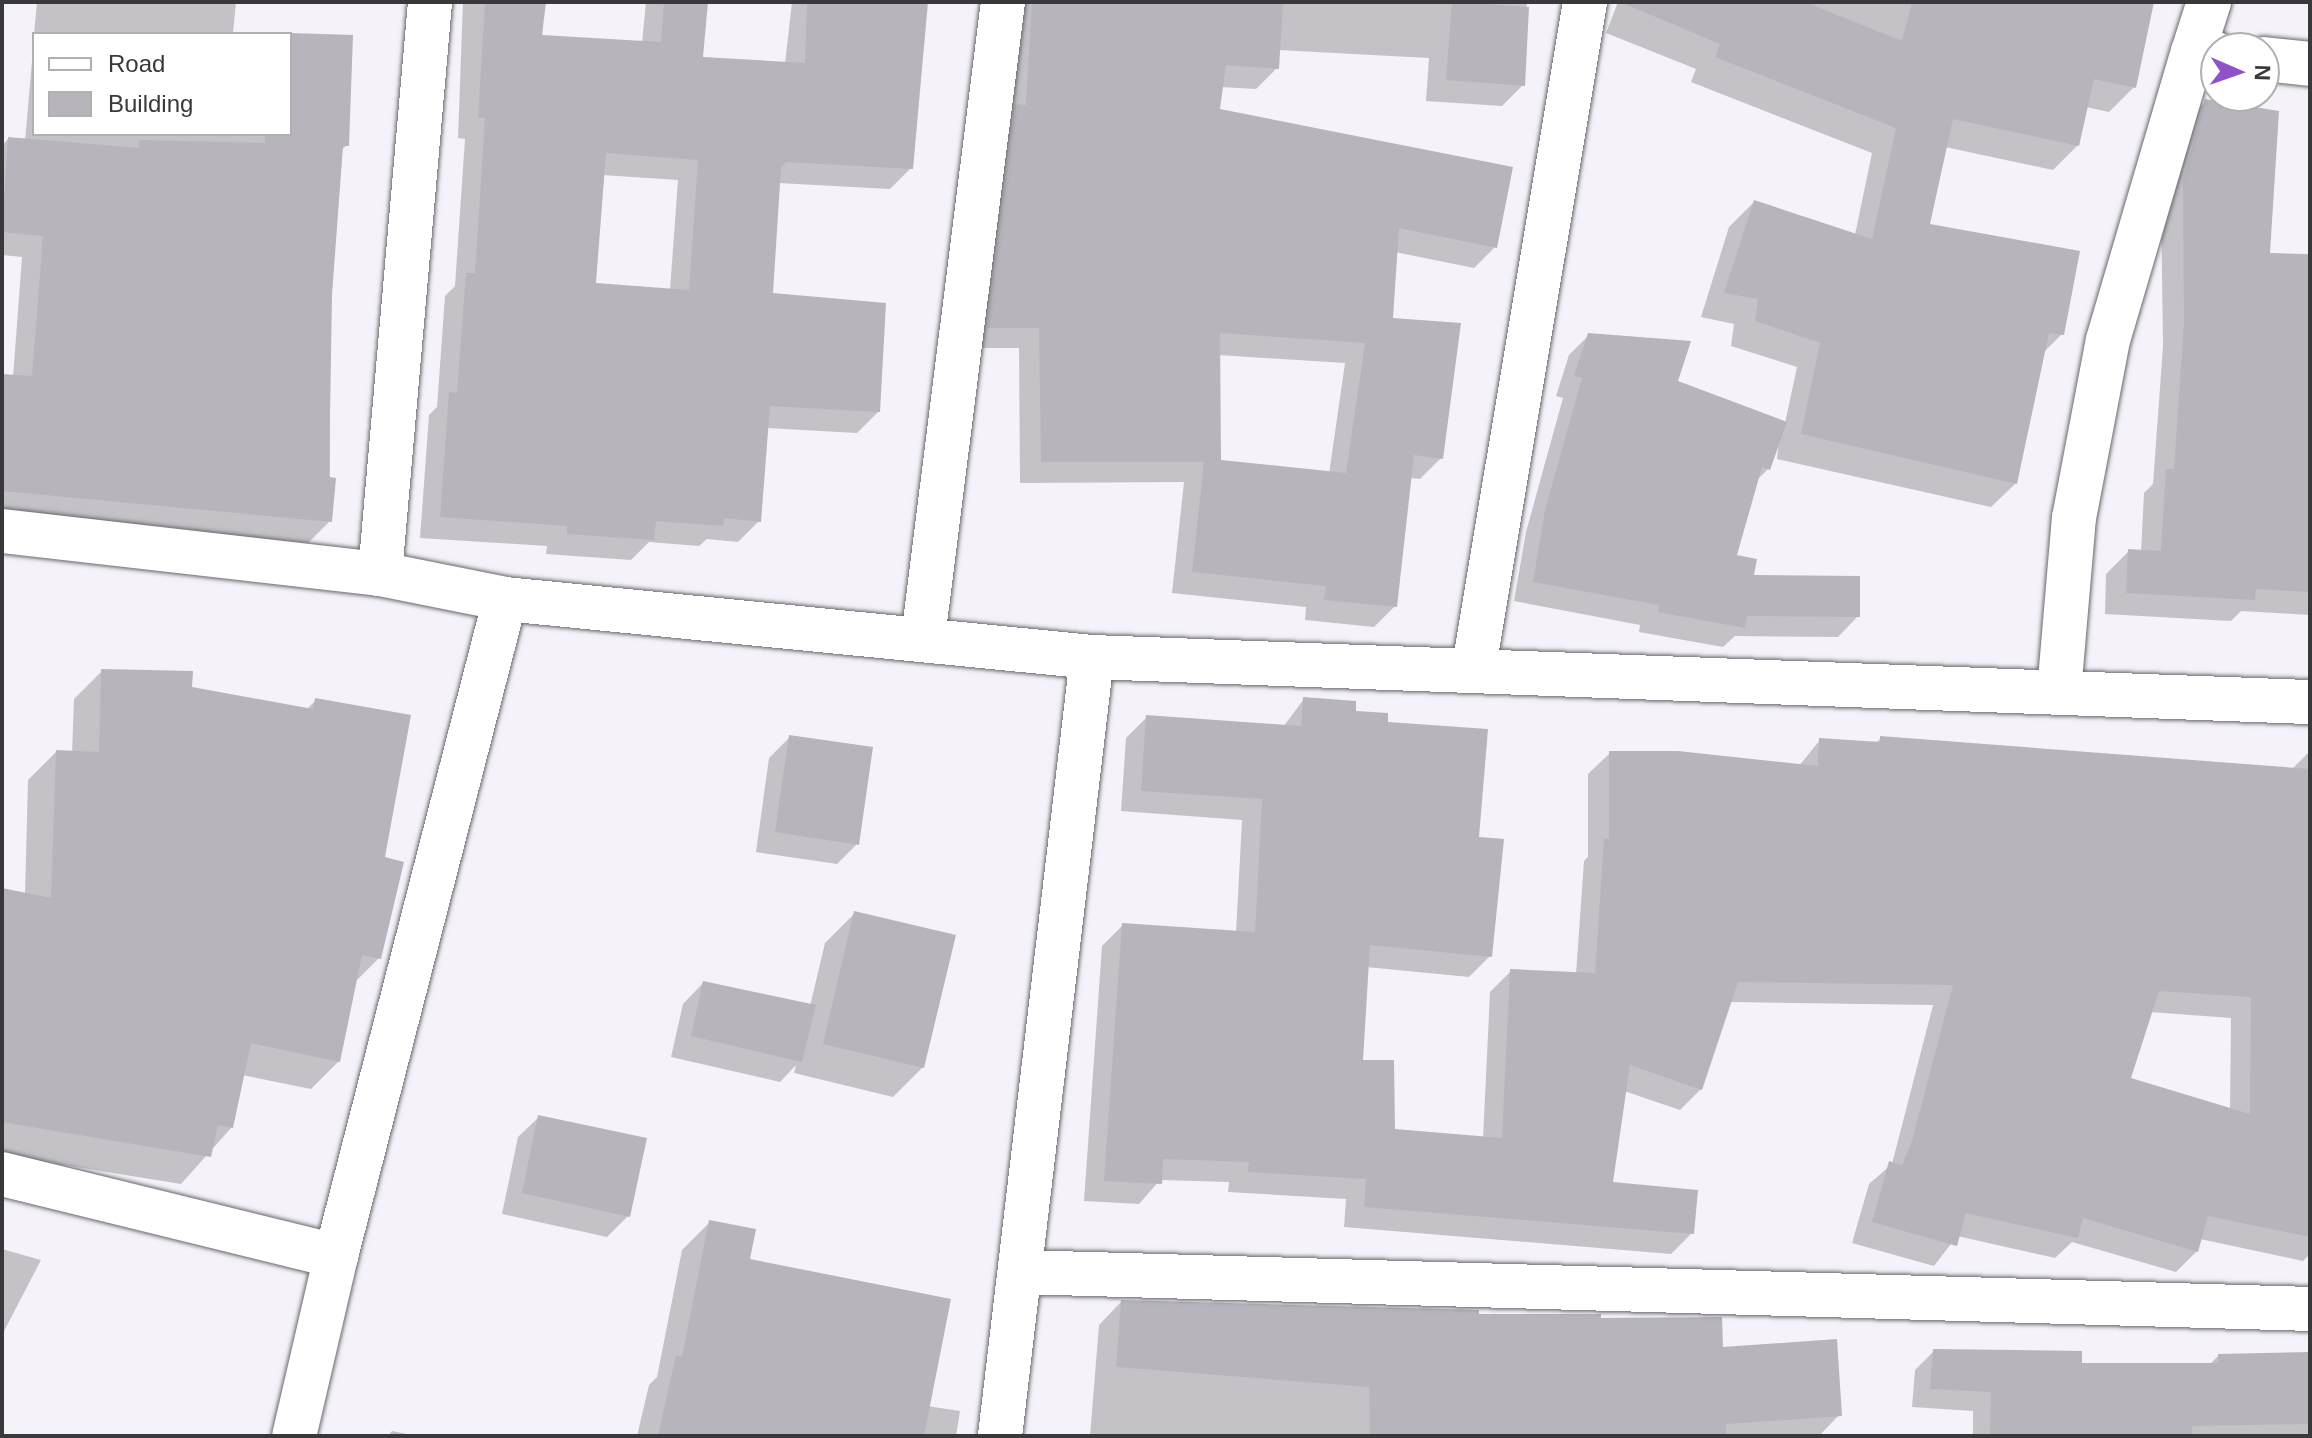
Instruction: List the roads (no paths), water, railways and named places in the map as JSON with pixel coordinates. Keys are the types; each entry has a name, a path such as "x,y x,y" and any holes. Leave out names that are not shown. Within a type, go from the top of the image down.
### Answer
{"street":[{"path":"380,574 430,2"},
{"path":"923,638 1003,2"},
{"path":"1474,667 1585,2"},
{"path":"2206,32 2209,2"},
{"path":"2280,61 2310,64"},
{"path":"2059,692 2074,518 2108,340 2200,65"},
{"path":"2,531 380,574 505,599 1092,657 1474,667 2310,702"},
{"path":"294,1436 336,1256 505,599"},
{"path":"1000,1436 1092,657"},
{"path":"2,1174 336,1256"},
{"path":"1020,1272 2310,1309"}]}
